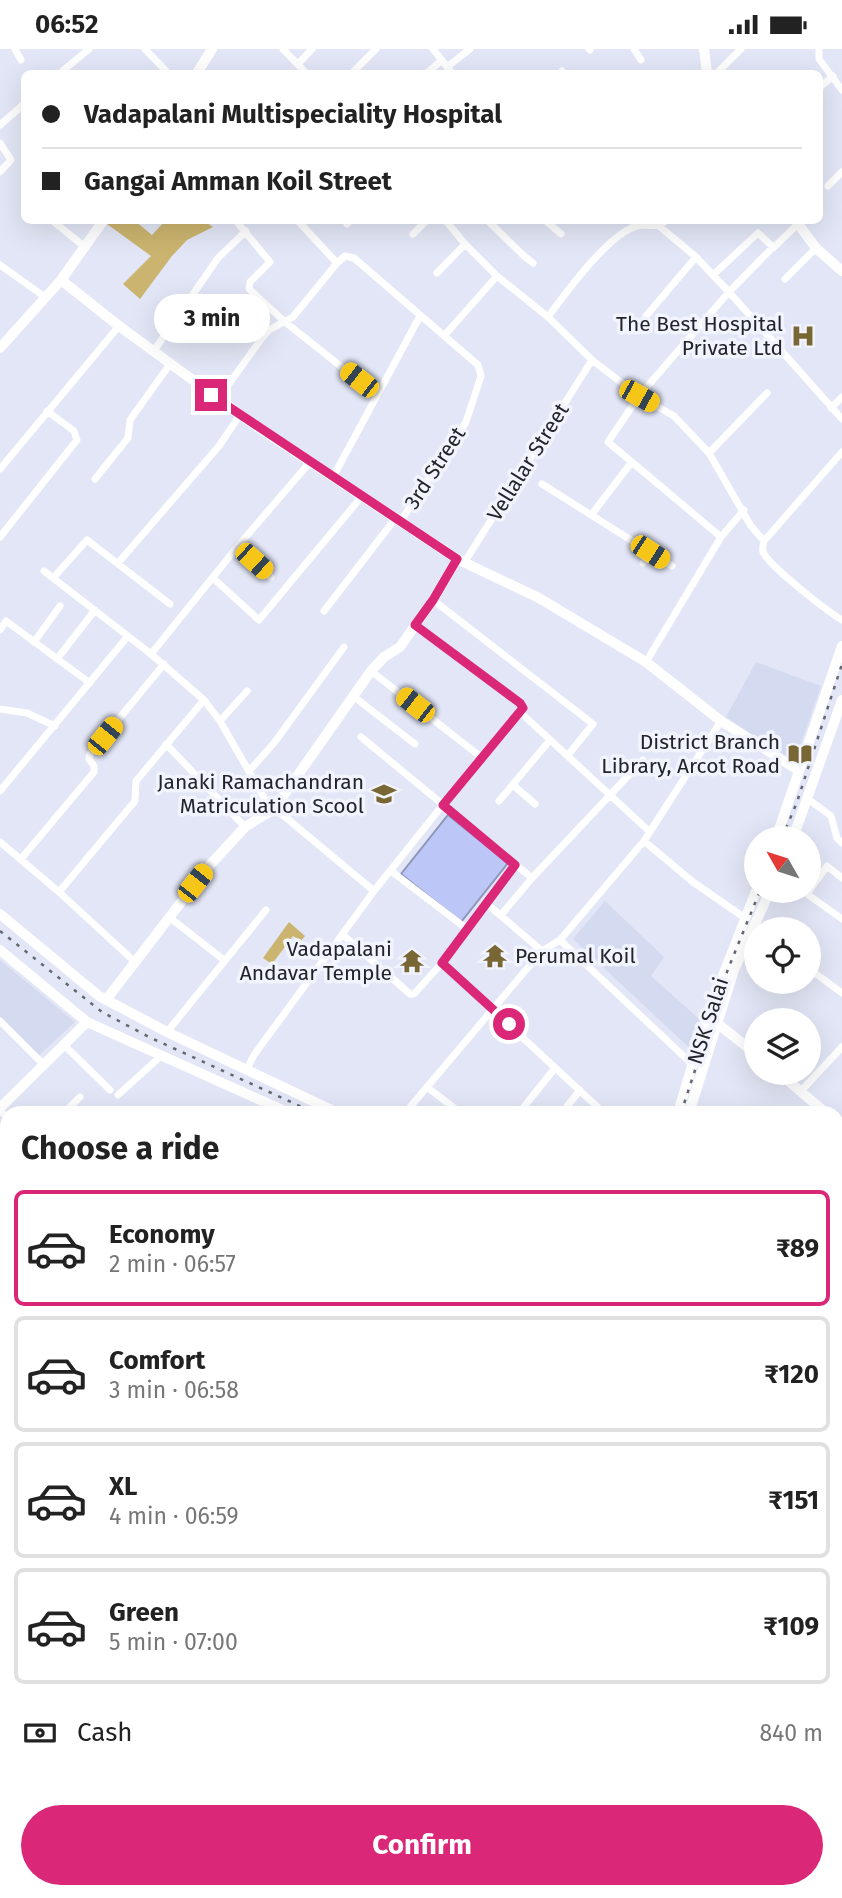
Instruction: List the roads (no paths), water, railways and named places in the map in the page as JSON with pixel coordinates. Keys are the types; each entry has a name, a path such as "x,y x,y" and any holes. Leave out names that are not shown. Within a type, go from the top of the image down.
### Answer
{"main road":[{"path":"780,826 842,646"},
{"path":"797,826 842,700"},
{"path":"786,809 801,816"},
{"path":"0,914 106,1000 167,1032 326,1106"},
{"name":"NSK Salai","path":"680,1106 706,1019 744,941"},
{"path":"691,1106 744,945"},
{"path":"0,950 87,1022 273,1106"}],"street":[{"path":"15,49 21,60"},
{"path":"64,70 89,49"},
{"path":"145,49 165,70"},
{"path":"199,70 212,49"},
{"path":"282,49 303,70"},
{"path":"298,64 312,49"},
{"path":"355,70 376,49"},
{"path":"433,49 447,67 470,49"},
{"path":"634,49 641,59"},
{"path":"704,49 707,70"},
{"path":"720,70 741,49"},
{"path":"819,49 820,58 842,89"},
{"path":"823,84 833,76"},
{"path":"0,125 21,107"},
{"path":"0,143 11,160 0,172"},
{"path":"828,186 842,172"},
{"path":"56,224 86,248"},
{"path":"0,348 61,280 101,224"},
{"path":"239,224 270,262 250,282 249,289 285,322 377,395"},
{"path":"218,399 269,330 293,317 337,263 301,224"},
{"path":"413,234 423,224"},
{"path":"448,224 497,277 548,317 592,360 639,396 674,416 709,453 751,526 764,541 764,554 803,591 842,621"},
{"path":"491,224 533,263"},
{"path":"549,224 561,234"},
{"path":"548,317 579,276 634,224"},
{"path":"643,224 659,226 696,257 842,419"},
{"path":"721,537 608,442 639,396 729,292 796,224"},
{"path":"799,224 816,248 842,271"},
{"path":"153,352 218,258 246,231"},
{"path":"713,275 758,233 774,248"},
{"path":"437,273 465,244"},
{"path":"785,279 816,248"},
{"name":"3rd Street","path":"324,611 398,521 466,422 481,376 478,365 350,256 345,256 337,263"},
{"path":"646,316 696,257"},
{"path":"0,265 45,297"},
{"path":"444,336 497,277"},
{"path":"61,280 240,415 398,521 461,561 540,598 646,662 721,721 798,770"},
{"path":"334,477 420,316"},
{"path":"0,469 119,326"},
{"name":"Vellalar Street","path":"461,561 592,360"},
{"path":"95,479 128,437 130,419 170,364"},
{"path":"709,453 767,393"},
{"path":"831,408 842,397"},
{"path":"0,537 77,440 75,431 47,411"},
{"path":"118,563 219,446 240,415"},
{"path":"764,541 842,452"},
{"path":"151,654 311,461"},
{"path":"593,514 631,463"},
{"path":"542,484 672,566"},
{"path":"213,578 259,619 362,496"},
{"path":"646,662 721,537 744,510"},
{"path":"54,577 87,540 170,604"},
{"path":"238,546 271,577"},
{"path":"643,563 650,552"},
{"path":"106,1000 208,867 245,827 274,809 371,671 384,657 400,647 461,561"},
{"path":"44,571 164,664 204,700 220,721 266,800 274,809 374,891"},
{"path":"433,600 593,724 568,755"},
{"path":"34,642 60,605"},
{"path":"57,659 95,610"},
{"path":"0,630 3,619 90,683"},
{"path":"415,625 520,703 522,711 550,740 649,831"},
{"path":"0,791 128,636"},
{"path":"249,771 274,743 344,647"},
{"path":"21,859 94,772 90,754 164,664"},
{"path":"371,671 481,757"},
{"path":"220,721 247,691"},
{"path":"353,696 415,744"},
{"path":"59,892 135,801 136,781 204,700"},
{"path":"0,709 27,713 55,726"},
{"path":"247,1069 254,1055 374,891 481,757 522,711"},
{"path":"411,1106 542,951 560,940 644,841 721,721"},
{"path":"361,737 532,878"},
{"path":"499,801 550,740"},
{"path":"166,744 245,827"},
{"path":"501,915 532,878 643,760"},
{"path":"513,785 535,804"},
{"path":"808,799 831,816 837,838 842,843"},
{"path":"644,841 694,883 744,919"},
{"path":"0,842 135,962"},
{"path":"343,935 414,995 442,963 515,865"},
{"path":"821,872 827,866 842,878"},
{"path":"391,871 467,929"},
{"path":"820,903 842,919"},
{"path":"487,904 542,951"},
{"path":"167,1032 266,910"},
{"path":"169,916 224,960"},
{"path":"560,940 694,1065"},
{"path":"442,963 597,1106"},
{"path":"821,978 842,993"},
{"path":"706,1019 718,1024 744,1045"},
{"path":"0,1021 43,1064"},
{"path":"3,1106 87,1022"},
{"path":"63,1044 110,1090"},
{"path":"801,1091 842,1047"},
{"path":"118,1095 161,1056"},
{"path":"525,1106 555,1068"},
{"path":"794,1085 817,1106"},
{"path":"428,1088 452,1106"},
{"path":"567,1106 580,1090"},
{"path":"71,1106 80,1097"}],"water":[{"path":"448,815 508,863 461,922 401,874"}],"railway":[{"path":"787,826 842,664"},
{"path":"683,1106 728,969 755,903"},
{"path":"0,931 102,1012 149,1037 300,1106"}],"place":[{"name":"The Best Hospital Private Ltd","path":"803,336"},
{"name":"District Branch Library, Arcot Road","path":"800,754"},
{"name":"Janaki Ramachandran Matriculation Scool","path":"384,794"},
{"name":"Perumal Koil","path":"495,956"},
{"name":"Vadapalani Andavar Temple","path":"412,961"}]}
